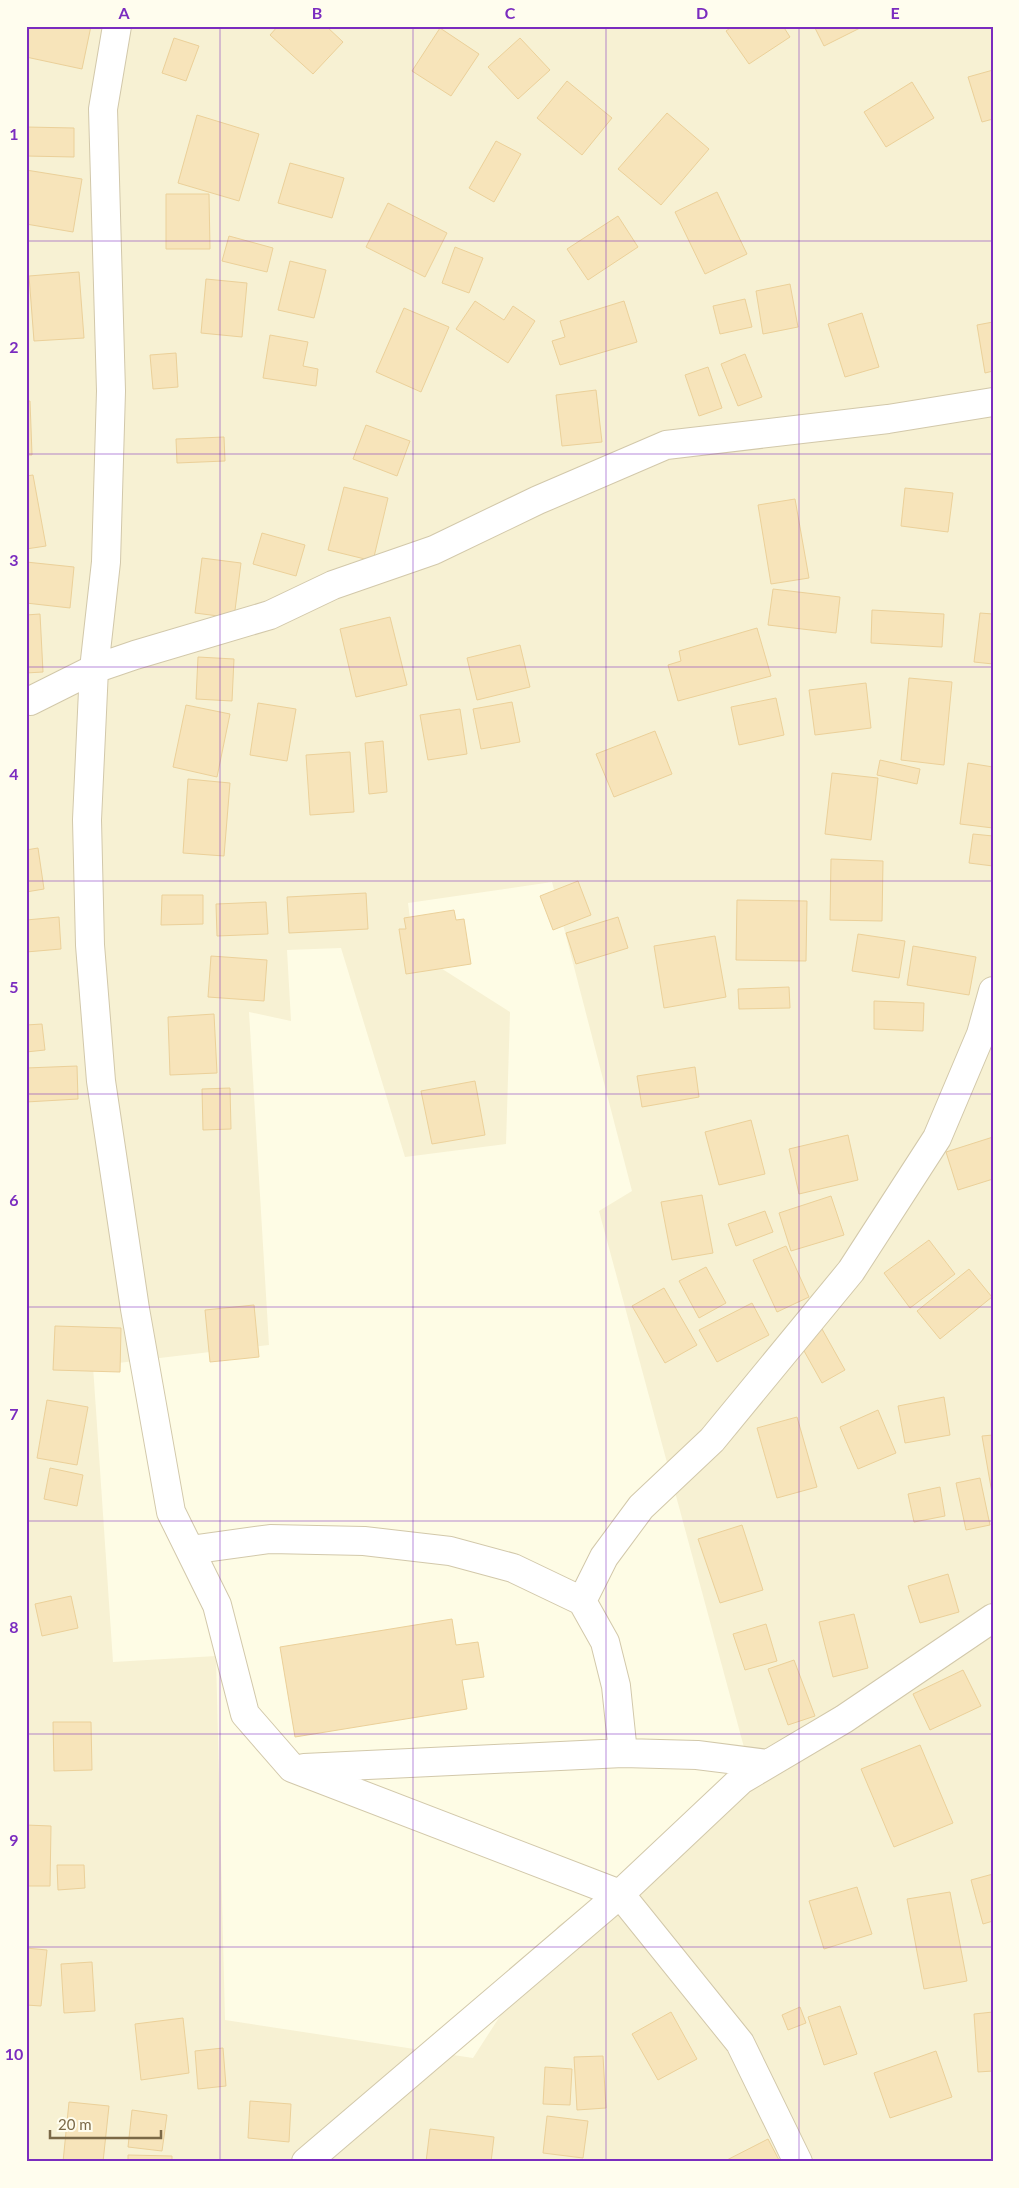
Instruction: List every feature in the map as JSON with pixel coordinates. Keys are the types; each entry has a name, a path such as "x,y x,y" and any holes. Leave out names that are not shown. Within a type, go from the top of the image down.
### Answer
{"street":[{"path":"116,26 103,109 111,391 106,562 94,669 87,820 90,945 101,1081 135,1309 171,1512 217,1605 245,1714 292,1768 620,1894 740,2043 798,2162"},
{"path":"26,700 30,701 94,669 270,615 333,585 434,550 538,500 666,445 888,419 993,402"},
{"path":"582,1601 604,1557 641,1507 712,1440 851,1271 937,1138 981,1034 993,991"},
{"path":"190,1550 270,1539 364,1541 450,1551 513,1568 582,1601 605,1642 616,1686 623,1753"},
{"path":"306,2162 620,1894 741,1780 844,1719 993,1618"},
{"path":"292,1768 623,1753 697,1755 768,1764"}],"shaded area":[{"path":"26,26 993,26 993,2162 26,2162","holes":["552,882 632,1191 599,1211 755,1788 558,1926 473,2058 225,2020 216,1656 113,1662 93,1366 269,1345 249,1012 291,1021 287,950 341,948 405,1157 506,1144 510,1012 414,951 408,903"]}],"building":[{"path":"26,26 91,26 82,69 26,57"},
{"path":"278,26 326,26 343,42 313,74 270,35"},
{"path":"733,26 783,26 790,37 749,64 726,31"},
{"path":"814,26 862,26 862,27 824,46"},
{"path":"440,28 479,54 451,96 412,71"},
{"path":"174,38 199,46 186,81 162,73"},
{"path":"520,38 550,70 518,99 488,67"},
{"path":"993,70 993,119 982,122 968,77"},
{"path":"567,81 612,118 582,155 537,118"},
{"path":"912,82 934,118 886,147 864,112"},
{"path":"667,113 709,149 661,205 618,169"},
{"path":"197,115 259,134 239,201 178,183"},
{"path":"26,127 74,128 74,157 26,156"},
{"path":"496,141 521,154 494,202 469,188"},
{"path":"290,163 344,178 332,218 278,203"},
{"path":"26,170 82,179 73,232 26,224"},
{"path":"717,192 747,254 705,274 675,212"},
{"path":"166,194 209,194 210,249 166,249"},
{"path":"388,203 447,233 425,277 366,247"},
{"path":"618,216 638,247 588,280 567,249"},
{"path":"229,236 273,248 267,272 222,261"},
{"path":"455,247 483,258 469,293 442,283"},
{"path":"290,261 326,270 314,318 278,310"},
{"path":"79,272 84,338 34,341 29,276"},
{"path":"206,279 247,283 242,337 201,333"},
{"path":"790,284 798,327 763,334 756,291"},
{"path":"745,299 752,327 720,334 713,306"},
{"path":"475,301 504,320 513,306 535,321 508,363 456,329"},
{"path":"624,301 637,342 560,365 552,341 565,337 560,321"},
{"path":"404,308 449,327 421,392 376,372"},
{"path":"862,313 879,367 845,377 828,324"},
{"path":"993,322 993,371 985,373 977,325"},
{"path":"270,335 308,342 303,366 318,369 316,386 263,378"},
{"path":"176,353 178,387 153,389 150,355"},
{"path":"745,354 762,397 738,406 721,364"},
{"path":"708,367 722,408 699,416 685,375"},
{"path":"596,390 602,442 562,446 556,395"},
{"path":"26,401 30,401 32,455 26,455"},
{"path":"366,425 410,441 397,476 353,459"},
{"path":"224,437 225,461 177,463 176,439"},
{"path":"33,475 46,546 26,549 26,476"},
{"path":"344,487 388,498 373,561 328,550"},
{"path":"905,488 953,493 948,532 901,526"},
{"path":"795,499 809,578 771,584 758,505"},
{"path":"262,533 305,545 296,576 253,564"},
{"path":"202,558 241,563 234,618 195,613"},
{"path":"26,562 74,567 70,608 26,603"},
{"path":"773,589 840,597 836,633 768,625"},
{"path":"872,610 944,614 942,647 871,643"},
{"path":"980,613 993,614 993,664 974,662"},
{"path":"40,614 43,672 26,673 26,615"},
{"path":"390,617 407,685 356,697 340,629"},
{"path":"757,628 771,676 678,701 668,665 681,661 679,651"},
{"path":"520,645 530,687 477,700 467,658"},
{"path":"198,657 234,659 232,701 196,699"},
{"path":"909,678 952,682 944,765 901,760"},
{"path":"866,683 871,728 815,735 809,690"},
{"path":"776,698 784,735 739,745 731,707"},
{"path":"512,702 520,742 481,749 473,709"},
{"path":"258,703 296,709 287,761 250,755"},
{"path":"186,705 230,714 217,777 173,767"},
{"path":"460,709 467,754 428,760 420,715"},
{"path":"655,731 672,774 614,797 596,754"},
{"path":"383,741 387,792 369,794 365,743"},
{"path":"350,752 354,812 310,815 306,755"},
{"path":"880,760 920,769 917,784 877,775"},
{"path":"968,763 993,767 993,828 960,824"},
{"path":"832,773 878,778 871,840 825,834"},
{"path":"188,779 230,783 224,856 183,853"},
{"path":"973,834 993,836 993,866 969,863"},
{"path":"38,848 44,889 26,892 26,850"},
{"path":"831,859 883,861 882,921 830,920"},
{"path":"578,881 591,915 553,930 540,896"},
{"path":"366,893 368,929 289,933 287,897"},
{"path":"162,895 203,895 203,924 161,925"},
{"path":"737,900 807,901 806,961 736,960"},
{"path":"266,902 268,934 217,936 216,904"},
{"path":"454,910 456,920 464,919 471,964 406,974 399,929 406,929 404,918"},
{"path":"59,917 61,949 26,952 26,920"},
{"path":"618,917 628,948 576,964 566,933"},
{"path":"858,934 905,941 899,978 852,971"},
{"path":"715,936 726,997 664,1008 654,946"},
{"path":"913,946 976,957 969,995 907,985"},
{"path":"211,956 267,960 264,1001 208,997"},
{"path":"789,987 790,1008 739,1009 738,989"},
{"path":"874,1001 924,1003 923,1031 874,1029"},
{"path":"214,1014 217,1073 170,1075 168,1017"},
{"path":"42,1024 45,1050 26,1052 26,1025"},
{"path":"77,1066 78,1099 26,1102 26,1068"},
{"path":"695,1067 699,1097 642,1107 637,1076"},
{"path":"475,1081 485,1135 432,1144 421,1091"},
{"path":"230,1088 231,1129 203,1130 202,1089"},
{"path":"751,1120 765,1174 719,1185 705,1132"},
{"path":"848,1135 858,1180 799,1194 789,1149"},
{"path":"993,1137 993,1179 958,1190 946,1152"},
{"path":"702,1195 713,1253 672,1260 661,1202"},
{"path":"831,1196 844,1235 791,1251 779,1213"},
{"path":"765,1211 773,1232 736,1246 728,1224"},
{"path":"929,1240 955,1274 910,1308 884,1273"},
{"path":"786,1246 809,1297 777,1312 753,1260"},
{"path":"706,1267 726,1303 699,1318 679,1281"},
{"path":"969,1269 992,1297 940,1339 917,1311"},
{"path":"664,1288 697,1345 665,1363 632,1306"},
{"path":"752,1303 769,1335 717,1362 699,1330"},
{"path":"254,1305 259,1357 210,1362 205,1310"},
{"path":"55,1326 121,1328 120,1372 53,1370"},
{"path":"822,1329 845,1370 822,1383 799,1342"},
{"path":"944,1397 950,1435 905,1443 898,1406"},
{"path":"47,1400 88,1407 77,1465 37,1458"},
{"path":"878,1410 896,1453 858,1469 840,1427"},
{"path":"797,1417 817,1487 777,1498 757,1428"},
{"path":"993,1435 993,1493 992,1493 982,1436"},
{"path":"50,1468 83,1475 77,1506 44,1499"},
{"path":"980,1478 990,1525 966,1530 956,1483"},
{"path":"940,1487 945,1516 914,1522 908,1494"},
{"path":"742,1525 763,1590 720,1603 698,1539"},
{"path":"948,1574 959,1612 920,1623 908,1586"},
{"path":"71,1596 78,1628 42,1636 35,1604"},
{"path":"854,1614 868,1668 833,1677 819,1622"},
{"path":"452,1619 456,1645 478,1642 484,1677 462,1680 467,1709 295,1737 280,1647"},
{"path":"766,1624 777,1661 745,1670 733,1634"},
{"path":"794,1660 815,1716 788,1725 768,1669"},
{"path":"963,1670 981,1706 930,1730 913,1694"},
{"path":"53,1722 91,1722 92,1770 54,1771"},
{"path":"920,1745 953,1823 894,1847 861,1769"},
{"path":"26,1825 51,1826 50,1886 26,1886"},
{"path":"57,1865 84,1865 85,1888 58,1890"},
{"path":"993,1874 993,1921 983,1924 971,1880"},
{"path":"857,1887 872,1934 824,1949 809,1901"},
{"path":"950,1892 967,1981 924,1989 907,1899"},
{"path":"26,1948 47,1950 41,2006 26,2005"},
{"path":"92,1962 95,2011 64,2013 61,1964"},
{"path":"840,2006 857,2054 824,2065 808,2017"},
{"path":"800,2007 806,2023 788,2030 782,2015"},
{"path":"671,2012 697,2059 658,2080 632,2034"},
{"path":"993,2012 993,2071 978,2072 974,2014"},
{"path":"183,2018 189,2073 141,2080 135,2024"},
{"path":"223,2048 226,2086 198,2089 195,2051"},
{"path":"936,2051 952,2097 890,2118 874,2073"},
{"path":"603,2056 606,2108 577,2110 574,2057"},
{"path":"545,2067 572,2069 570,2105 543,2104"},
{"path":"250,2101 291,2104 289,2142 248,2138"},
{"path":"69,2102 109,2106 103,2162 63,2162"},
{"path":"132,2110 167,2115 162,2151 128,2147"},
{"path":"547,2116 588,2121 583,2158 543,2153"},
{"path":"430,2129 494,2137 491,2162 426,2162"},
{"path":"768,2139 780,2162 723,2162"},
{"path":"128,2155 172,2156 172,2162 128,2162"}]}
